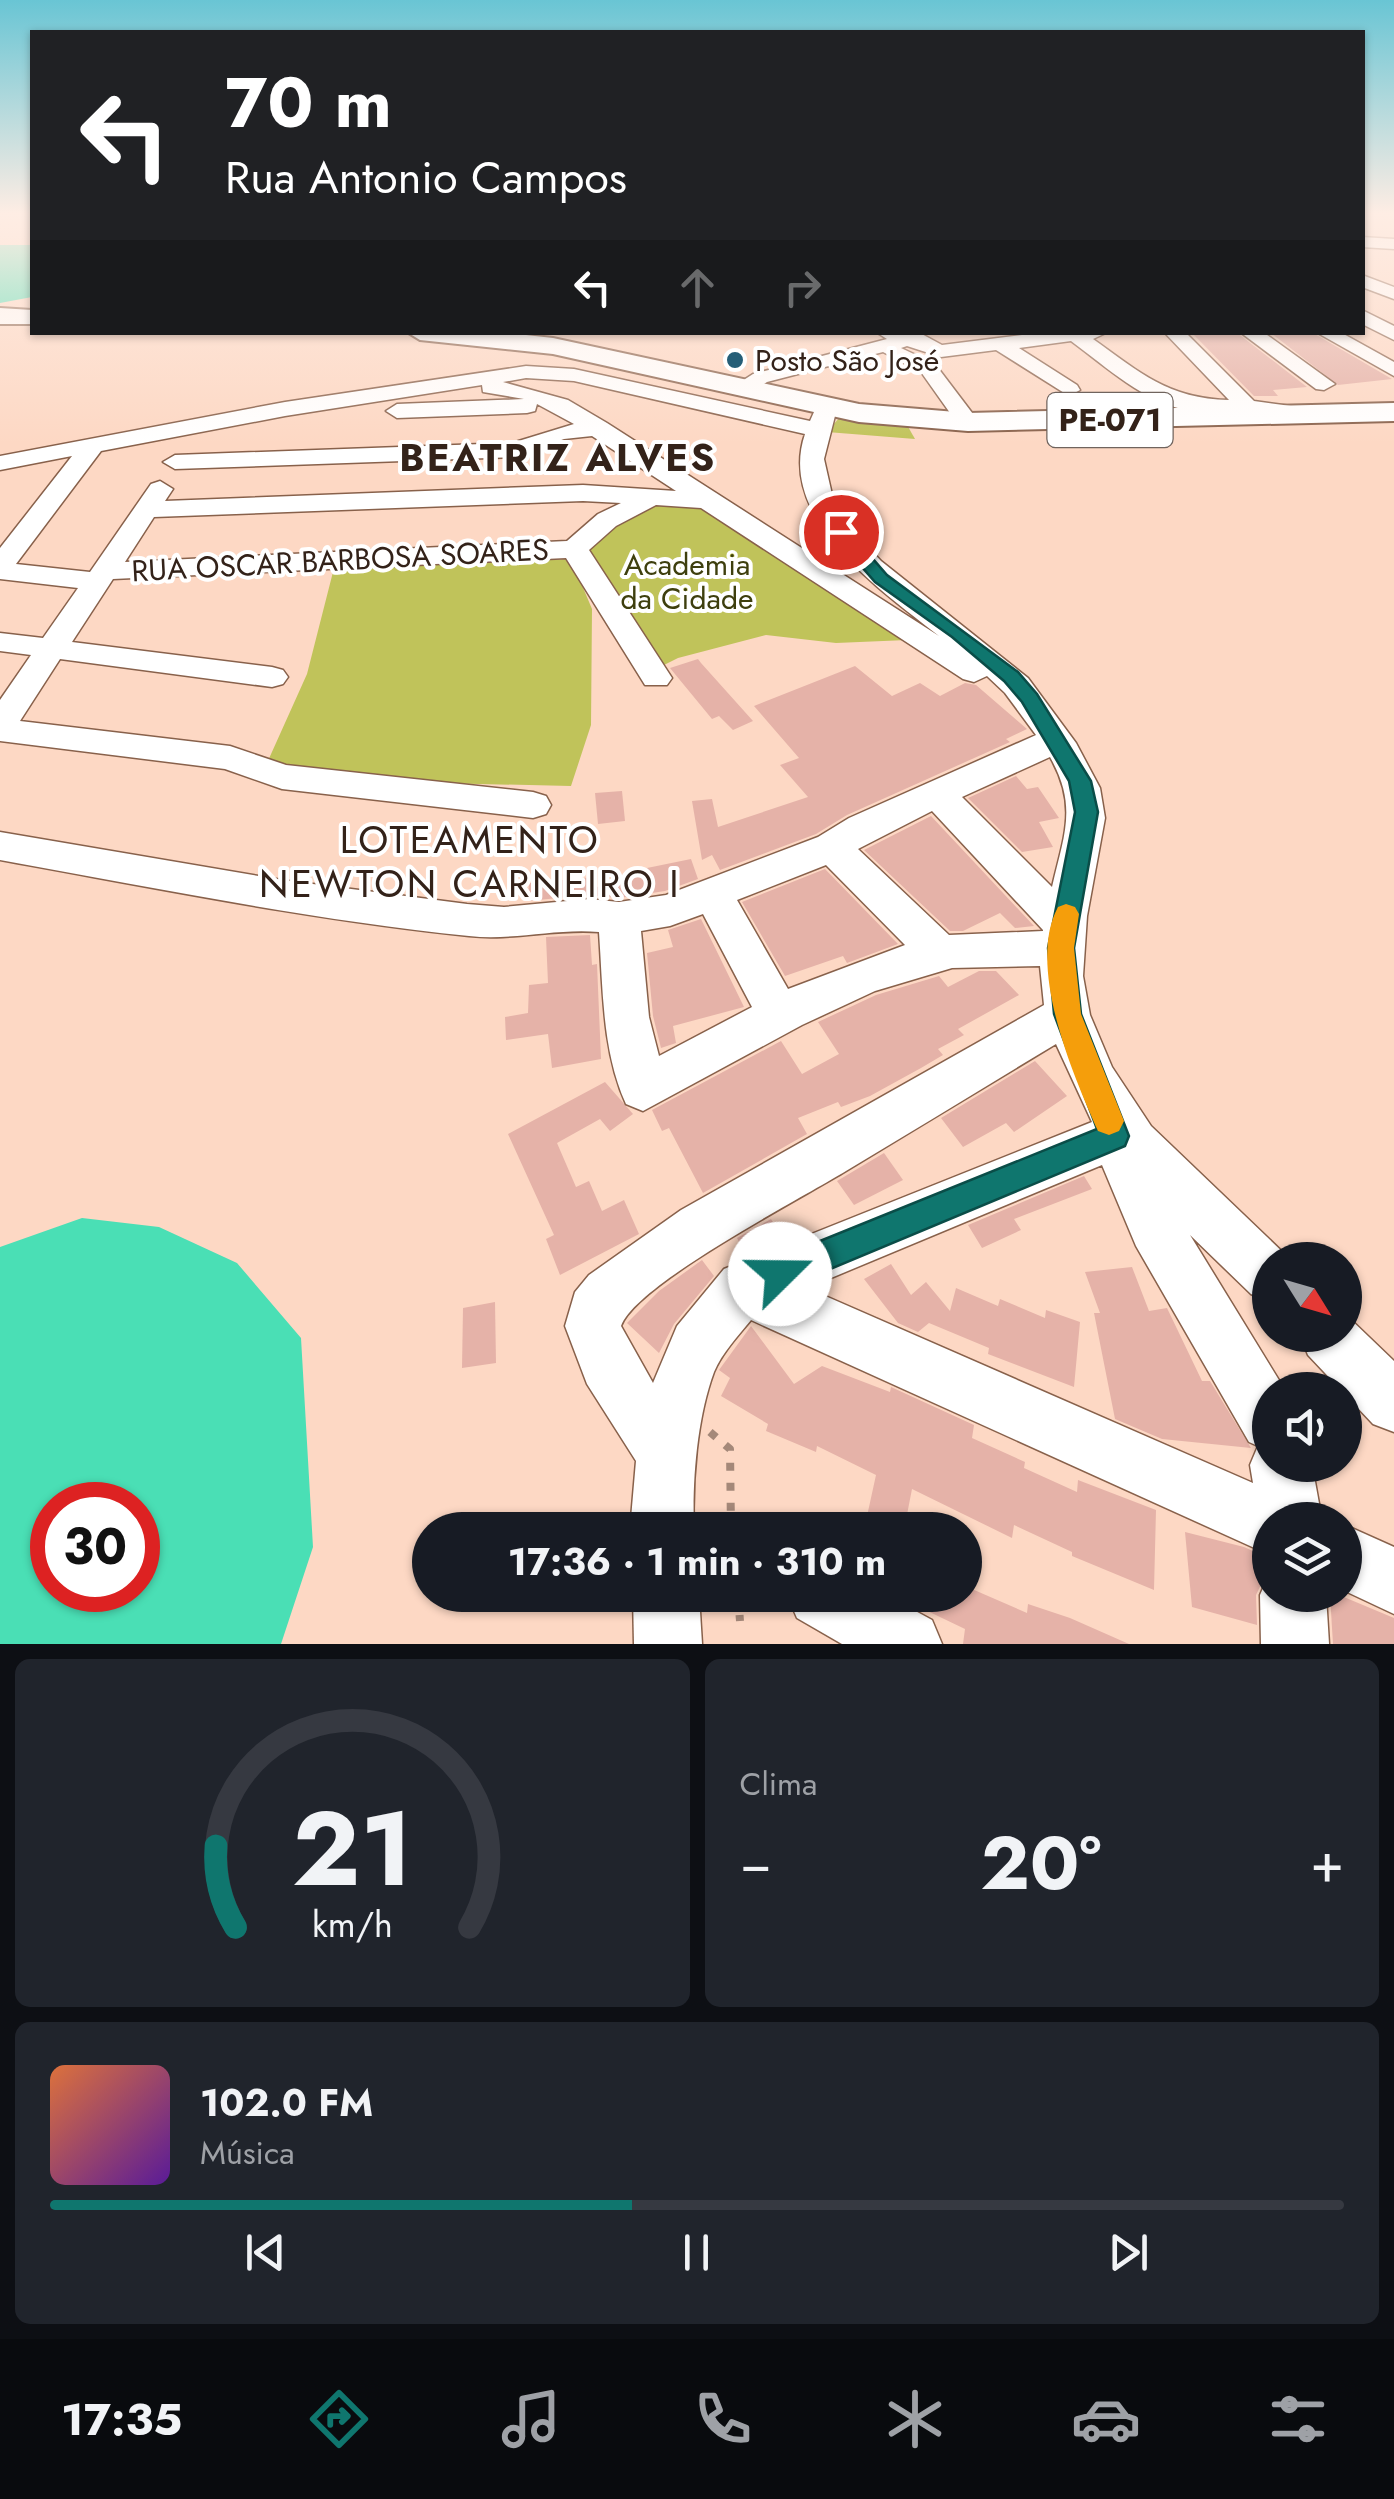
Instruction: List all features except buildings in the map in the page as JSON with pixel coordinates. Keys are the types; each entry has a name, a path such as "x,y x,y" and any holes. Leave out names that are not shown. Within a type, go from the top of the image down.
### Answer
{"main road":[{"path":"0,316 30,317"},
{"name":"PE-071","path":"448,335 553,346 678,374 774,379 822,415 968,422 1394,412"}],"street":[{"path":"1365,305 1394,303"},
{"path":"1365,318 1394,334"},
{"path":"774,379 890,340 920,335"},
{"path":"890,340 941,351 1082,335"},
{"path":"1176,335 1246,405"},
{"path":"1253,335 1324,384"},
{"path":"1331,335 1394,370"},
{"path":"1076,336 1162,395 1195,405 1246,405 1297,414"},
{"path":"890,340 928,368 968,422"},
{"path":"1000,344 1069,390"},
{"path":"0,463 259,415 526,372 556,372 822,415 811,454 827,516 881,578 998,666 1030,698 1080,781 1087,812 1063,937 1067,1014 1123,1139 1154,1227 1252,1391"},
{"path":"446,383 512,389 560,405 928,644 1002,690 1030,698"},
{"path":"259,415 560,405"},
{"path":"216,423 175,462 149,509 0,728 230,758 282,777 534,806"},
{"path":"175,462 516,450 550,436 599,428"},
{"path":"0,569 92,446"},
{"path":"149,509 547,493 701,500"},
{"path":"650,498 607,520 574,548 656,678"},
{"name":"RUA OSCAR BARBOSA SOARES","path":"0,569 101,576 574,548"},
{"path":"910,599 928,644"},
{"path":"0,642 272,677"},
{"path":"0,846 282,895 467,920 504,924 589,915 619,918 670,910 832,847 1056,740"},
{"path":"937,794 1063,937"},
{"path":"832,847 940,953"},
{"path":"713,894 779,1014"},
{"path":"619,918 627,1017 642,1089 779,1014 852,982 940,953 1063,937"},
{"path":"669,1457 603,1358 592,1329 594,1312 609,1294 709,1224 1067,1014"},
{"path":"1123,1139 1252,1259"},
{"path":"660,1512 680,1391 692,1356 743,1288 1123,1139"},
{"path":"743,1288 1252,1514"},
{"path":"1344,1352 1394,1404"},
{"path":"1362,1566 1394,1581"},
{"path":"667,1612 668,1644"},
{"path":"851,1612 908,1644"},
{"path":"1293,1612 1294,1644"}],"path":[{"path":"739,1612 740,1620"}],"green space":[{"path":"839,418 907,425 915,439 827,432"},
{"name":"Academia da Cidade","path":"667,503 701,507 907,640 836,643 766,635 678,658 660,667 591,567 587,539 646,506"},
{"path":"571,559 592,609 591,725 571,786 436,783 267,763 307,674 334,568"}],"shaded area":[{"path":"0,291 30,291 30,297 0,303"},
{"path":"82,1218 159,1227 237,1263 301,1338 313,1547 281,1644 0,1644 0,1247"}],"slow traffic":[{"path":"1066,914 1061,948 1067,1014 1109,1121"}],"place":[{"name":"Posto São José","path":"735,360"}],"district":[{"name":"BEATRIZ ALVES","path":"558,457"},
{"name":"LOTEAMENTO NEWTON CARNEIRO I","path":"470,861"}],"route":[{"path":"780,1274 1114,1136 1067,1014 1061,948 1087,812 1080,781 1030,698 1011,676 881,578 841,532"}]}
